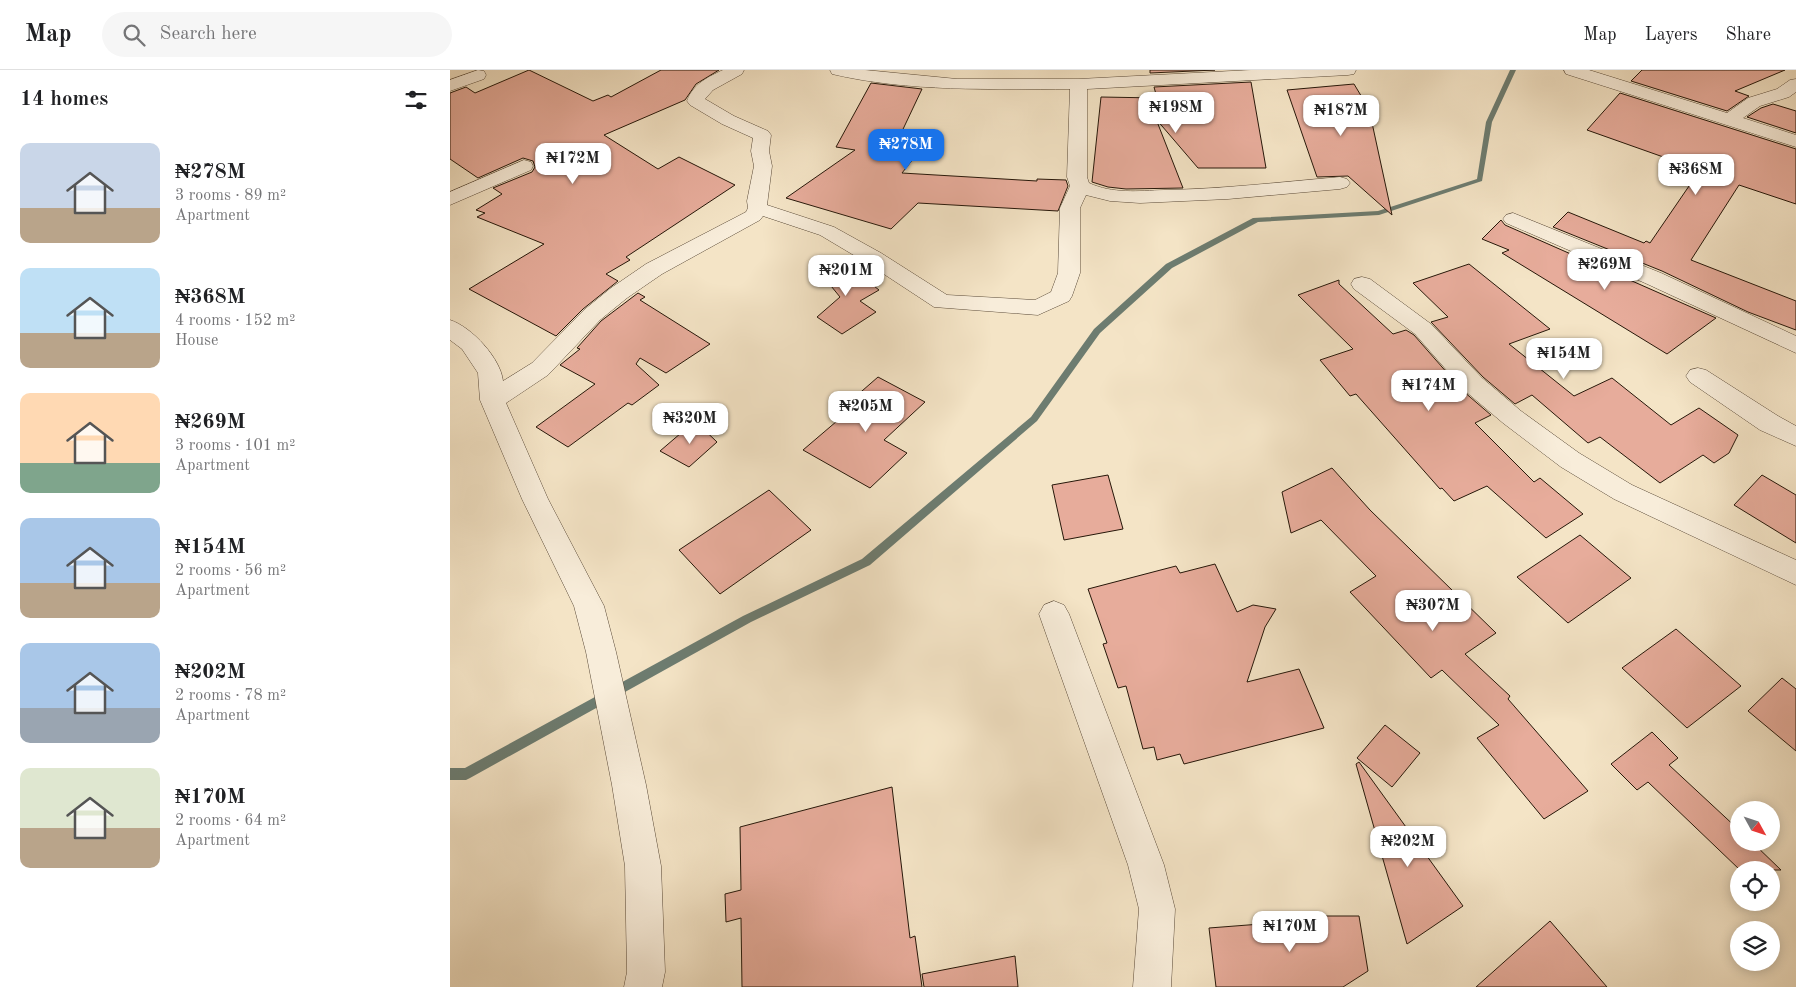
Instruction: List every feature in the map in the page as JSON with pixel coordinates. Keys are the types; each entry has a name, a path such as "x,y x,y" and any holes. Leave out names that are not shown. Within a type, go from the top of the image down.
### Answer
{"street":[{"path":"492,400 540,369 592,315 619,293 654,269 753,216 758,208 757,201 763,166 760,150 762,135 728,120 696,101 697,95 707,86 736,70"},
{"path":"838,70 865,75 957,84 1079,84 1348,70"},
{"path":"1000,83 1013,70"},
{"path":"1572,70 1796,141"},
{"path":"450,86 478,75"},
{"path":"758,208 826,231 874,258 942,302 1038,308 1060,296 1069,273 1070,208 1080,186 1077,177 1079,84"},
{"path":"1730,120 1754,102 1783,93 1796,84"},
{"path":"450,199 524,166"},
{"path":"1080,186 1092,192 1114,197 1198,196 1340,183"},
{"path":"1513,219 1653,278 1796,345"},
{"path":"1362,284 1423,329 1473,384 1512,417 1570,460 1624,492 1796,573"},
{"path":"450,328 470,343 490,372 492,400 535,499 589,606 615,716 643,866 646,972 643,987"},
{"path":"1698,376 1769,423 1796,437"},
{"path":"1054,614 1146,865 1157,909 1152,987"}],"building":[{"path":"529,70 593,101 608,95 611,97 661,70 719,70 696,84 685,100 604,135 658,169 679,157 735,185 626,257 630,260 606,274 618,281 583,309 556,336 469,289 544,244 477,217 485,213 476,210 502,194 493,188 532,172 535,167 533,161 523,158 478,178 450,159 450,93 466,87 475,93"},
{"path":"1150,70 1215,70 1150,73"},
{"path":"1642,70 1785,70 1735,91 1749,96 1727,111 1631,81"},
{"path":"1251,82 1266,168 1198,168 1156,119 1183,188 1126,189 1108,187 1092,182 1101,97 1157,98 1154,87"},
{"path":"871,83 922,89 896,144 921,149 902,173 1037,181 1037,179 1066,180 1068,186 1058,211 918,203 891,229 786,198 855,150 836,147"},
{"path":"1354,84 1369,109 1392,215 1348,176 1317,177 1287,90"},
{"path":"1620,93 1796,149 1796,204 1739,185 1691,260 1796,301 1796,330 1748,312 1662,271 1553,227 1568,212 1644,243 1646,241 1650,243 1700,170 1587,130"},
{"path":"1773,104 1796,111 1796,133 1747,117 1761,108"},
{"path":"1501,220 1505,225 1716,318 1667,354 1502,253 1509,250 1482,239"},
{"path":"839,258 879,290 860,301 876,312 842,334 817,317 840,297 818,270"},
{"path":"1469,264 1550,329 1509,344 1574,396 1612,378 1671,425 1699,408 1738,435 1729,453 1714,463 1703,455 1660,483 1600,437 1588,443 1532,395 1515,404 1483,377 1431,322 1448,317 1413,283"},
{"path":"1339,280 1339,284 1393,334 1406,330 1414,335 1463,391 1491,415 1475,423 1534,482 1540,478 1583,514 1546,538 1487,486 1454,501 1442,488 1440,489 1356,394 1350,396 1320,360 1353,349 1298,295"},
{"path":"638,293 645,297 640,300 710,344 666,373 640,358 636,364 659,385 632,405 628,403 568,447 536,427 595,384 560,365 580,349 577,348 601,321"},
{"path":"878,377 925,402 884,440 907,453 870,488 803,450 837,421 831,418"},
{"path":"695,421 717,442 689,467 660,451"},
{"path":"1332,468 1370,510 1496,633 1465,654 1510,696 1508,699 1588,791 1544,819 1477,738 1499,725 1442,670 1431,678 1350,592 1376,576 1321,520 1291,533 1282,492"},
{"path":"1108,475 1123,529 1064,540 1052,485"},
{"path":"1762,475 1796,495 1796,543 1734,505"},
{"path":"769,490 811,530 720,594 679,550"},
{"path":"1580,535 1631,578 1568,623 1517,577"},
{"path":"1215,564 1237,612 1253,605 1276,609 1265,627 1247,682 1299,669 1324,728 1184,764 1180,754 1157,760 1154,747 1143,749 1126,686 1118,688 1103,644 1107,643 1088,589 1176,566 1180,573"},
{"path":"1676,629 1741,686 1687,728 1622,668"},
{"path":"1782,678 1796,689 1796,751 1748,711"},
{"path":"1385,725 1420,753 1392,787 1357,758"},
{"path":"1652,732 1678,758 1669,765 1730,822 1730,851 1761,851 1772,861 1731,861 1648,782 1637,790 1611,764"},
{"path":"1359,762 1463,906 1407,944 1356,764"},
{"path":"892,787 910,938 915,936 922,987 742,987 741,918 726,922 725,894 741,890 740,827"},
{"path":"1300,916 1359,916 1368,971 1343,987 1216,987 1209,928 1300,921"},
{"path":"1550,921 1607,987 1476,987"},
{"path":"1015,956 1018,987 924,987 922,974"}],"waterway":[{"path":"450,774 466,774 747,619 866,562 1034,419 1097,331 1169,266 1256,220 1379,213 1480,180 1489,122 1513,70"}]}
